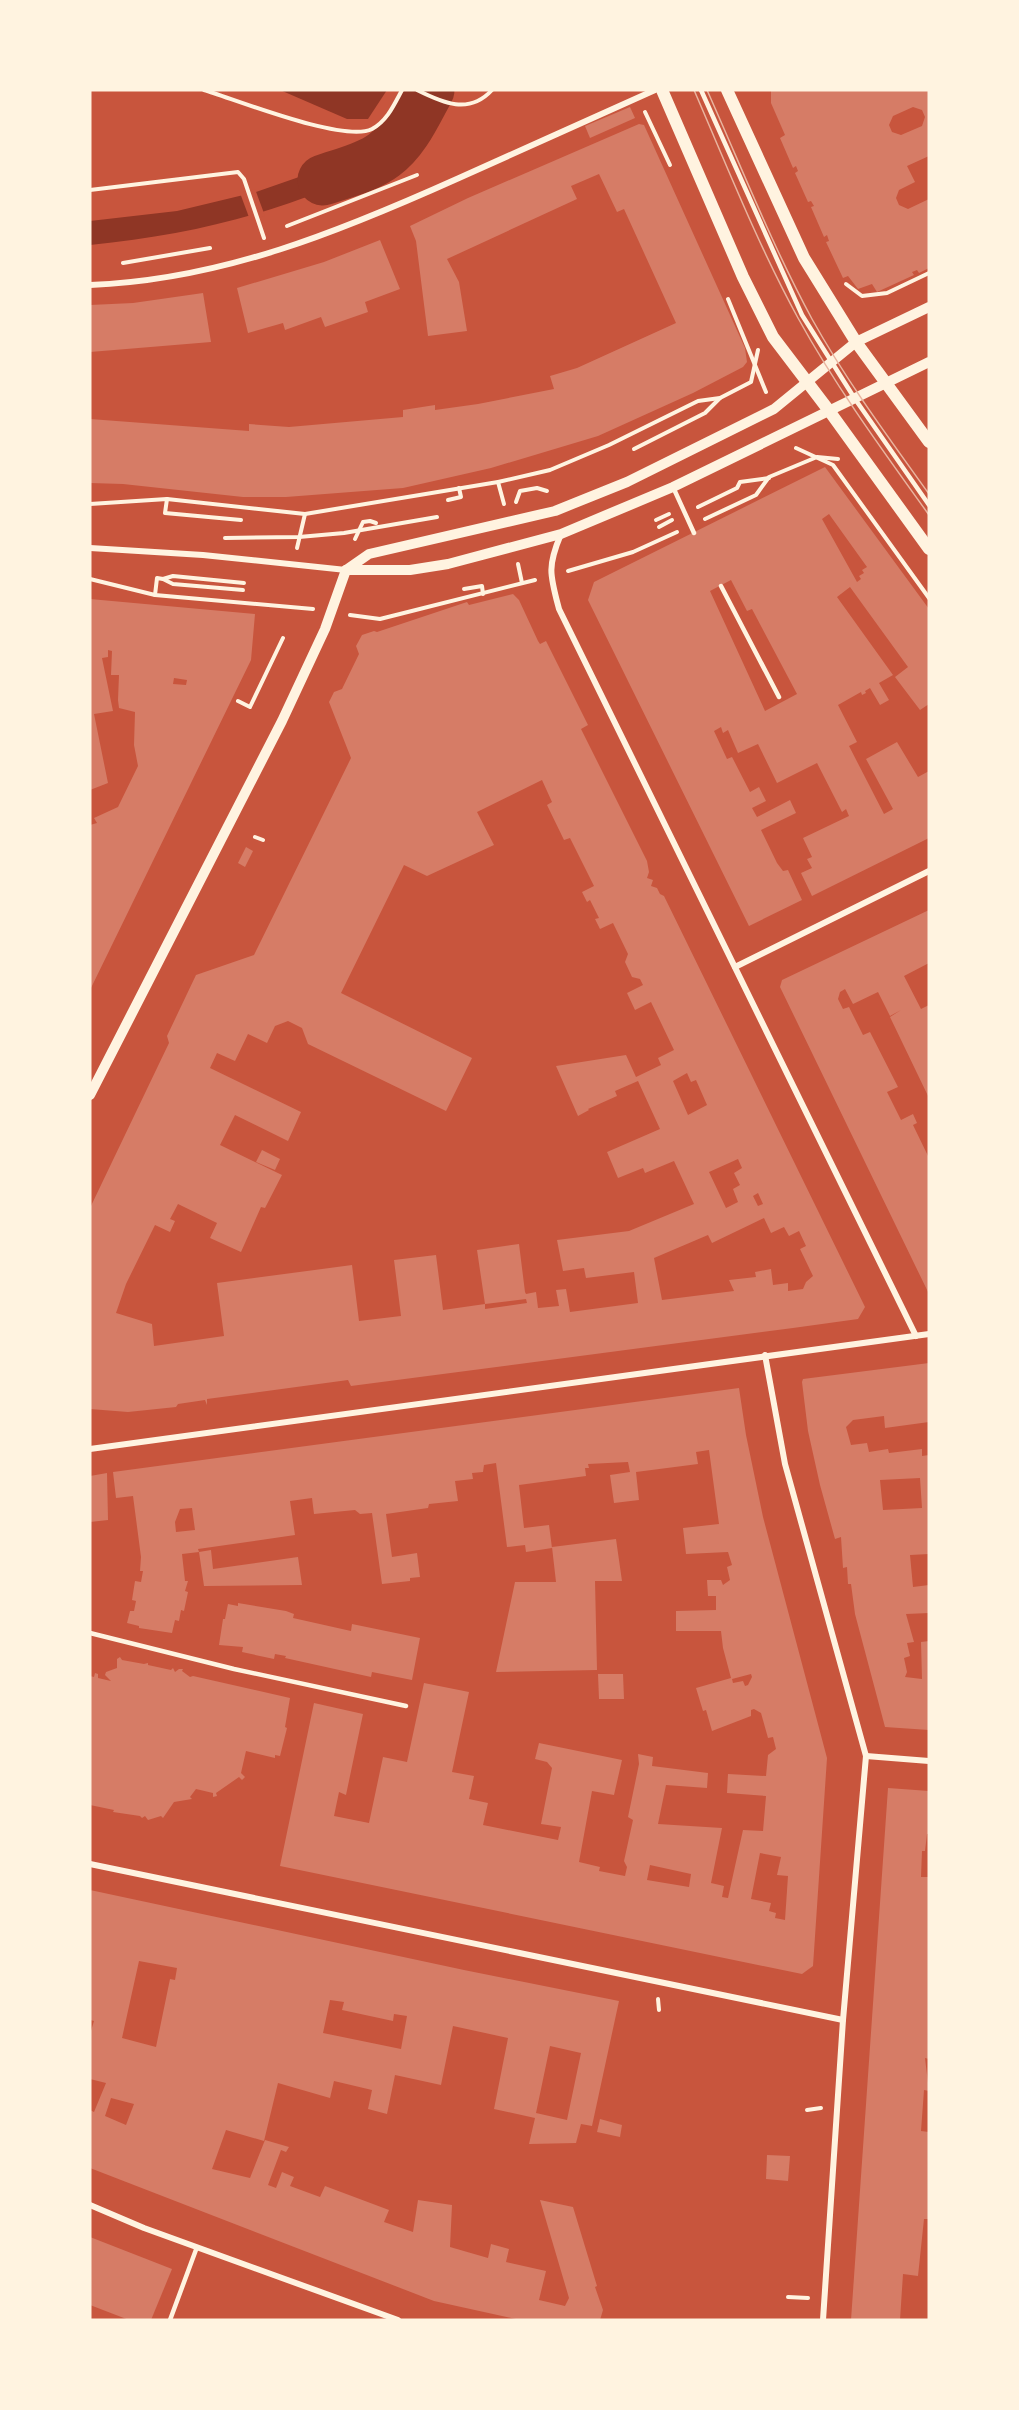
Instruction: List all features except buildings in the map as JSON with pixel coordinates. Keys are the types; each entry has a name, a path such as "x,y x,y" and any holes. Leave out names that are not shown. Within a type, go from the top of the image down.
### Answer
{"main road":[{"path":"662,90 772,337 830,412 929,549"},
{"path":"727,90 804,258 856,342 929,442"}],"street":[{"path":"90,285 162,278 268,255 301,244 387,211 655,90"},
{"path":"90,1095 282,721 325,629 346,570 369,554 532,517 600,494 659,468 774,409 856,342 929,307"},
{"path":"90,548 203,555 346,570 410,570 438,565 561,534 673,487 929,362"},
{"path":"561,534 550,564 550,576 559,609 916,1336"},
{"path":"735,967 929,871"},
{"path":"90,1449 929,1334"},
{"path":"765,1355 785,1464 866,1756 843,2020 823,2320"},
{"path":"866,1756 929,1761"},
{"path":"90,1864 843,2020"},
{"path":"90,2205 144,2228 398,2320"}],"lane":[{"path":"701,90 792,294 855,399 929,505"},
{"path":"673,487 694,533"},
{"path":"721,586 779,697"},
{"path":"90,1634 234,1669 406,1706"},
{"path":"170,2320 197,2247"}],"path":[{"path":"206,90 330,130 357,133 371,130 380,124 387,117 402,90"},
{"path":"417,90 444,103 463,106 475,103 492,90"},
{"path":"646,113 674,176"},
{"path":"90,190 229,171 237,172 244,179 263,234"},
{"path":"282,228 422,173"},
{"path":"254,237 272,231"},
{"path":"117,264 216,247"},
{"path":"842,282 862,296 887,293 911,285 929,273"},
{"path":"887,293 891,302"},
{"path":"727,294 763,386"},
{"path":"634,449 705,413 720,398 751,382 759,348"},
{"path":"90,504 167,499 304,513 459,488 550,470 609,445 698,401 720,398"},
{"path":"791,446 833,465 929,598"},
{"path":"734,482 769,477"},
{"path":"737,488 740,482"},
{"path":"448,500 461,497 459,488"},
{"path":"516,504 516,496 527,488 543,490 555,495"},
{"path":"167,499 165,513 241,520"},
{"path":"301,531 304,513"},
{"path":"217,539 238,536 299,537 344,533 432,516 443,518"},
{"path":"370,521 375,517"},
{"path":"163,579 173,576 244,583"},
{"path":"155,594 157,578 173,584 243,590"},
{"path":"360,616 380,619 541,578"},
{"path":"90,579 155,594 303,608"},
{"path":"464,589 482,586 483,594"},
{"path":"238,701 250,707 283,638"},
{"path":"255,837 263,840"}],"shaded area":[{"path":"280,90 387,90 368,119 347,119"},
{"path":"402,151 394,159 357,177 246,217 170,234 90,245 90,221 177,211 256,192 299,177 337,160 380,152"}],"pier":[{"path":"255,189 265,216 250,220 240,193"}],"waterway":[{"path":"323,180 355,170 384,155 410,125 429,90"}],"tram line":[{"path":"694,90 756,234 798,318 844,394 929,515"},
{"path":"707,90 770,234 812,319 853,386 929,494"}]}
